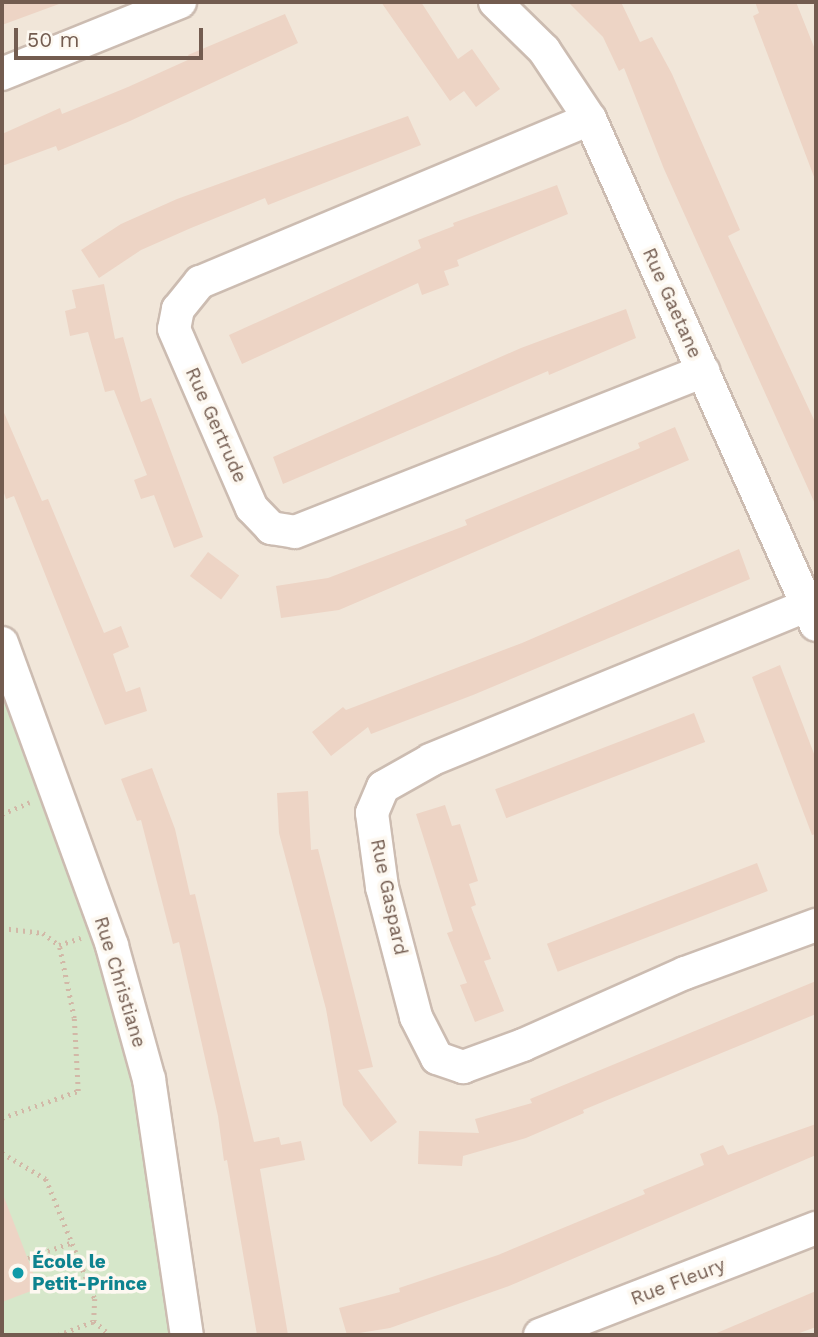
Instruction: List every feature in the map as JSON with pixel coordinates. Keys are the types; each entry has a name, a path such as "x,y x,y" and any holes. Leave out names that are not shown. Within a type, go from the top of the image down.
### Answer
{"street":[{"path":"2,74 180,2"},
{"name":"Rue Gaetane","path":"495,2 544,50 590,120 812,615"},
{"name":"Rue Gertrude","path":"590,120 200,282 178,309 174,329 252,508 271,528 295,532 703,371"},
{"name":"Rue Gaspard","path":"812,615 431,760 383,787 372,813 383,887 416,1017 437,1058 463,1067 523,1045 685,973 816,925"},
{"name":"Rue Christiane","path":"2,643 111,946 149,1079 187,1335"},
{"name":"Rue Fleury","path":"540,1335 816,1228"}],"path":[{"path":"2,928 43,933 59,945 74,1017 78,1091 2,1118"},
{"path":"59,945 81,938"},
{"path":"2,1153 46,1179 94,1299 94,1321 110,1335"},
{"path":"28,1258 73,1242"},
{"path":"58,1335 94,1321"}],"shaded area":[{"path":"2,2 816,2 816,1335 2,1335"}],"green space":[{"path":"2,643 112,946 187,1335 2,1335"}],"building":[{"path":"2,2 59,2 59,4 2,25"},
{"path":"381,2 421,2 458,59 472,49 500,89 476,107 464,91 450,101"},
{"path":"568,2 621,2 640,42 652,37 672,74 740,230 728,236 816,424 816,506 664,169 624,68 619,71 603,37"},
{"path":"755,2 796,2 814,47 816,182 753,16 759,13"},
{"path":"285,14 298,43 130,121 58,151 56,146 2,166 2,134 60,108 62,114 128,87 190,59 188,55"},
{"path":"408,116 421,145 268,205 265,198 191,228 141,250 99,278 81,250 121,224 177,199"},
{"path":"557,185 568,214 457,260 459,266 444,271 449,285 422,295 418,283 242,364 229,335 421,248 418,240 454,226 453,223"},
{"path":"104,284 115,339 123,337 141,402 151,398 203,537 174,548 154,495 141,499 134,480 147,475 114,390 105,392 88,332 70,336 65,311 76,308 72,290"},
{"path":"626,309 636,338 549,375 548,371 283,484 273,457 521,348"},
{"path":"2,408 42,501 48,499 104,633 121,626 129,647 113,654 126,692 140,687 147,711 105,725 14,496 6,499 2,487"},
{"path":"675,427 689,460 339,610 281,618 276,586 328,578 467,525 465,520 640,448 638,443"},
{"path":"739,549 750,579 473,695 371,734 368,727 331,756 312,732 343,707 346,710 522,643"},
{"path":"208,552 239,575 221,599 190,576"},
{"path":"780,665 816,759 816,834 812,835 752,677"},
{"path":"694,713 705,742 506,818 495,789"},
{"path":"152,768 175,829 190,895 195,894 254,1142 279,1137 281,1145 301,1141 305,1160 260,1169 288,1335 257,1335 227,1160 224,1161 218,1116 179,942 173,944 141,820 137,821 121,779"},
{"path":"308,791 311,850 318,849 373,1067 358,1070 397,1122 371,1142 343,1105 326,1009 279,833 277,793"},
{"path":"445,805 452,826 460,824 478,881 469,884 476,905 471,907 491,959 484,961 504,1011 475,1022 460,985 467,983 447,933 453,931 416,814"},
{"path":"757,863 768,891 558,972 547,944"},
{"path":"816,981 816,1014 583,1110 584,1113 526,1138 463,1156 462,1166 418,1164 419,1131 479,1133 475,1119 532,1103 530,1099"},
{"path":"816,1124 816,1155 509,1286 390,1328 347,1335 339,1308 400,1292 399,1288 498,1255 645,1194 643,1190 704,1165 700,1154 723,1145 728,1155"},
{"name":"École le Petit-Prince","path":"2,1192 39,1288 2,1302"},
{"path":"816,1291 816,1327 794,1335 712,1335"}],"place":[{"name":"École le Petit-Prince","path":"18,1273"}]}
